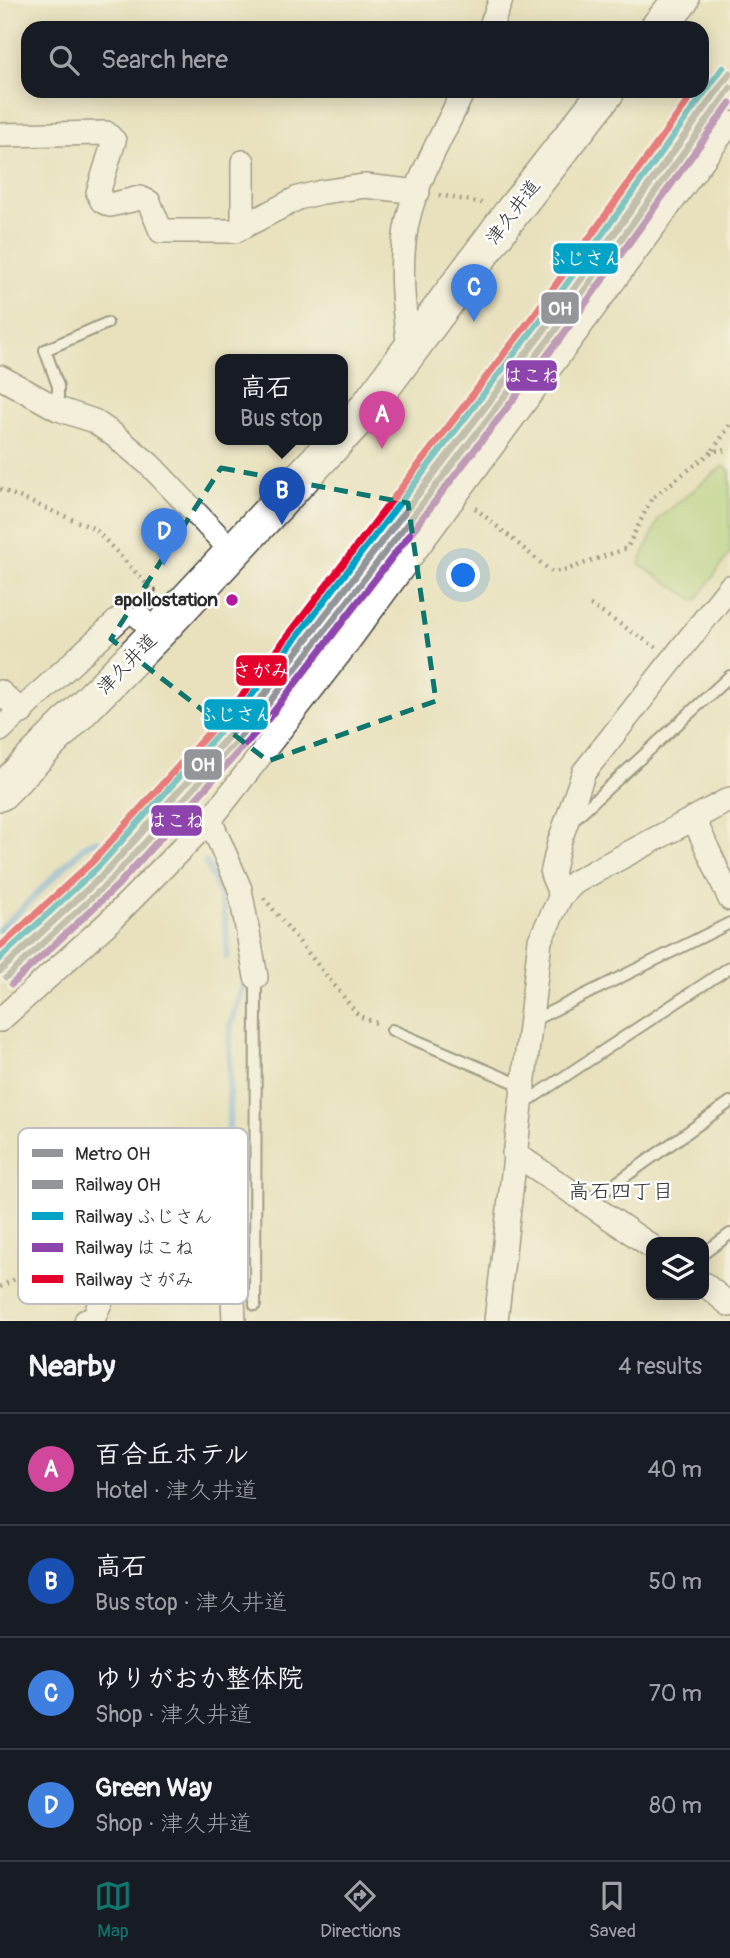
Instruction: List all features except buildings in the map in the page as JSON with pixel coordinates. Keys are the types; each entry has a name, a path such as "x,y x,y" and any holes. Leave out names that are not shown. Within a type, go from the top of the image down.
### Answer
{"main road":[{"path":"664,21 681,0"},
{"name":"津久井道","path":"348,427 410,352 510,215 602,98"},
{"name":"津久井道","path":"0,793 157,634 332,445"}],"street":[{"path":"493,21 501,0"},
{"path":"410,352 403,311 403,260 408,218 460,98"},
{"path":"0,1020 109,922 210,820 340,653 730,123"},
{"path":"0,135 106,133 114,141 98,193 102,201 110,205 140,198 149,202 161,231 234,231 299,198 322,192 365,186 418,192"},
{"path":"243,162 243,227"},
{"path":"0,377 58,409 94,421 114,435 150,465 233,552"},
{"path":"561,896 552,874 584,772 730,587"},
{"path":"0,730 126,613 134,612 157,634"},
{"path":"0,692 22,712"},
{"path":"496,1321 540,940 561,896 575,882 730,799"},
{"path":"210,820 240,889 257,977"},
{"path":"694,820 730,899"},
{"path":"514,1153 646,1243"},
{"path":"709,1288 730,1306"},
{"path":"92,1320 99,1304"}],"lane":[{"path":"58,409 58,386 45,350 107,323"},
{"path":"564,829 730,676"},
{"path":"529,1022 730,923"},
{"path":"392,1030 522,1096 730,967"},
{"path":"254,1305 257,977"},
{"path":"589,1203 730,1102"},
{"path":"709,1249 730,1234"}],"path":[{"path":"418,192 484,204"},
{"path":"456,492 552,572 566,570 627,548 652,498 713,451 730,425"},
{"path":"713,451 730,450"},
{"path":"0,489 95,529 152,590 163,591"},
{"path":"590,605 674,659"},
{"path":"240,889 268,900 359,1016 392,1030"},
{"path":"0,1287 18,1277"}],"highlighted area":[{"path":"221,468 408,503 436,701 268,761 111,639"}],"green space":[{"path":"723,466 730,470 730,553 696,601 639,564 659,518"}],"waterway":[{"path":"0,930 87,844 96,841 101,845"},
{"path":"206,863 217,886 223,908 227,957"},
{"path":"229,1128 230,1027 244,982"}],"metro line":[{"name":"OH","path":"0,971 105,873 254,708 548,325 730,73"}],"rail line":[{"name":"ふじさん","path":"709,87 723,68"},
{"name":"OH","path":"6,977 111,879 261,713 555,330 730,88"},
{"name":"さがみ","path":"0,947 93,861 241,697 534,315 690,98"},
{"name":"ふじさん","path":"0,959 99,867 247,702 541,320 701,98"},
{"name":"はこね","path":"12,984 118,885 268,719 562,336 730,103"}],"place":[{"name":"ゆりがおか整体院","path":"474,322"},
{"name":"百合丘ホテル","path":"382,449"},
{"name":"高石","path":"282,525"},
{"name":"Green Way","path":"164,566"},
{"name":"apollostation","path":"232,600"}],"district":[{"name":"高石四丁目","path":"621,1191"}]}
